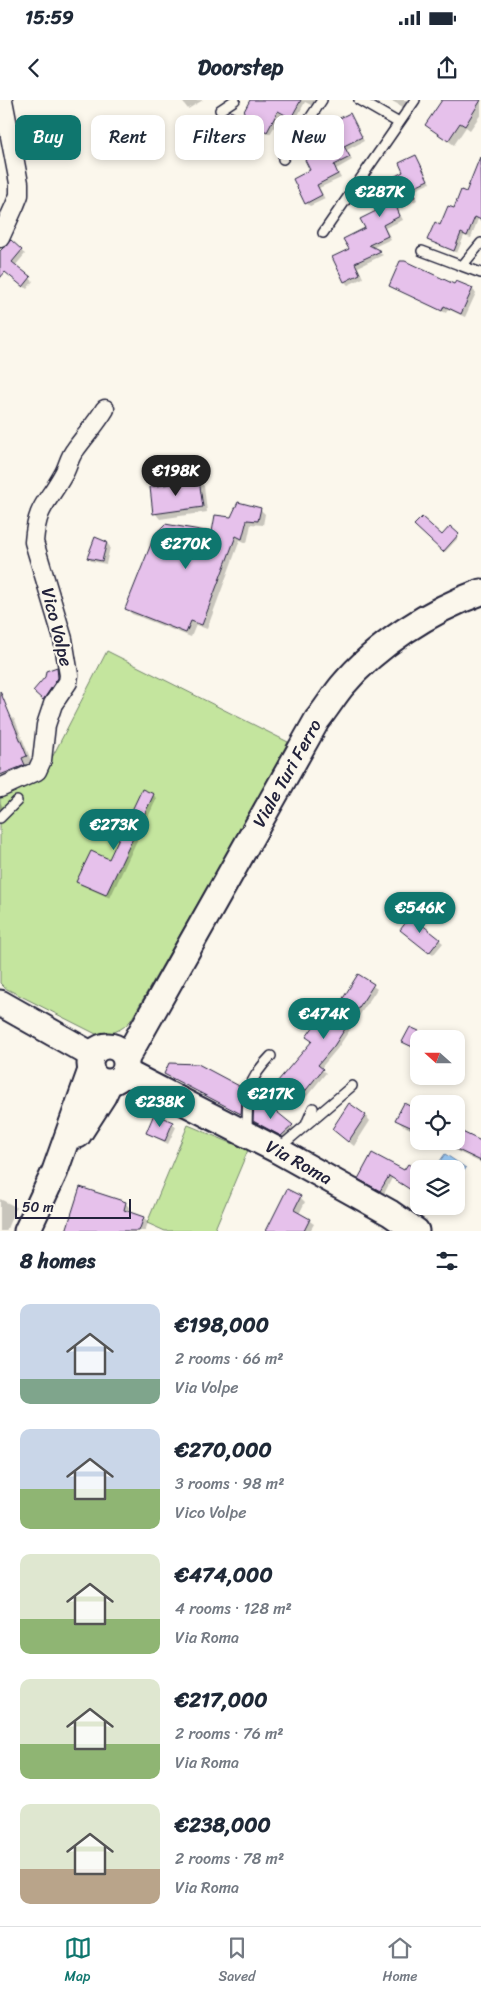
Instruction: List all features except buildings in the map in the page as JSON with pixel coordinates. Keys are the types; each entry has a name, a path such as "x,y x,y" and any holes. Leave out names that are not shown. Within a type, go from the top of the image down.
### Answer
{"main road":[{"name":"Viale Turi Ferro","path":"27,1231 55,1171 103,1096 109,1064 153,1010 318,720 343,685 372,657 437,610 481,592"},
{"name":"Via Roma","path":"0,1003 109,1064 277,1150 390,1213 416,1231"}],"street":[{"path":"0,238 15,206 19,189 3,100"},
{"name":"Vico Volpe","path":"0,788 37,771 42,760 48,718 53,704 68,682 68,666 63,639 34,542 38,514 63,475 73,452 96,425 105,409"}],"lane":[{"path":"220,110 236,100"},
{"path":"312,115 322,100"},
{"path":"360,100 399,123"},
{"path":"323,233 415,100"},
{"path":"462,266 481,243"},
{"path":"422,251 481,273"},
{"path":"0,818 17,801"},
{"path":"247,1134 248,1090 256,1072 271,1056"},
{"path":"277,1150 352,1086"},
{"path":"306,1125 313,1108"}],"green space":[{"path":"107,651 288,742 131,1020 124,1027 116,1031 98,1035 5,988 0,983 0,794 41,779"},
{"path":"188,1125 248,1150 214,1231 165,1231 147,1223"}],"water":[{"path":"445,1154 454,1160 441,1160"}]}
